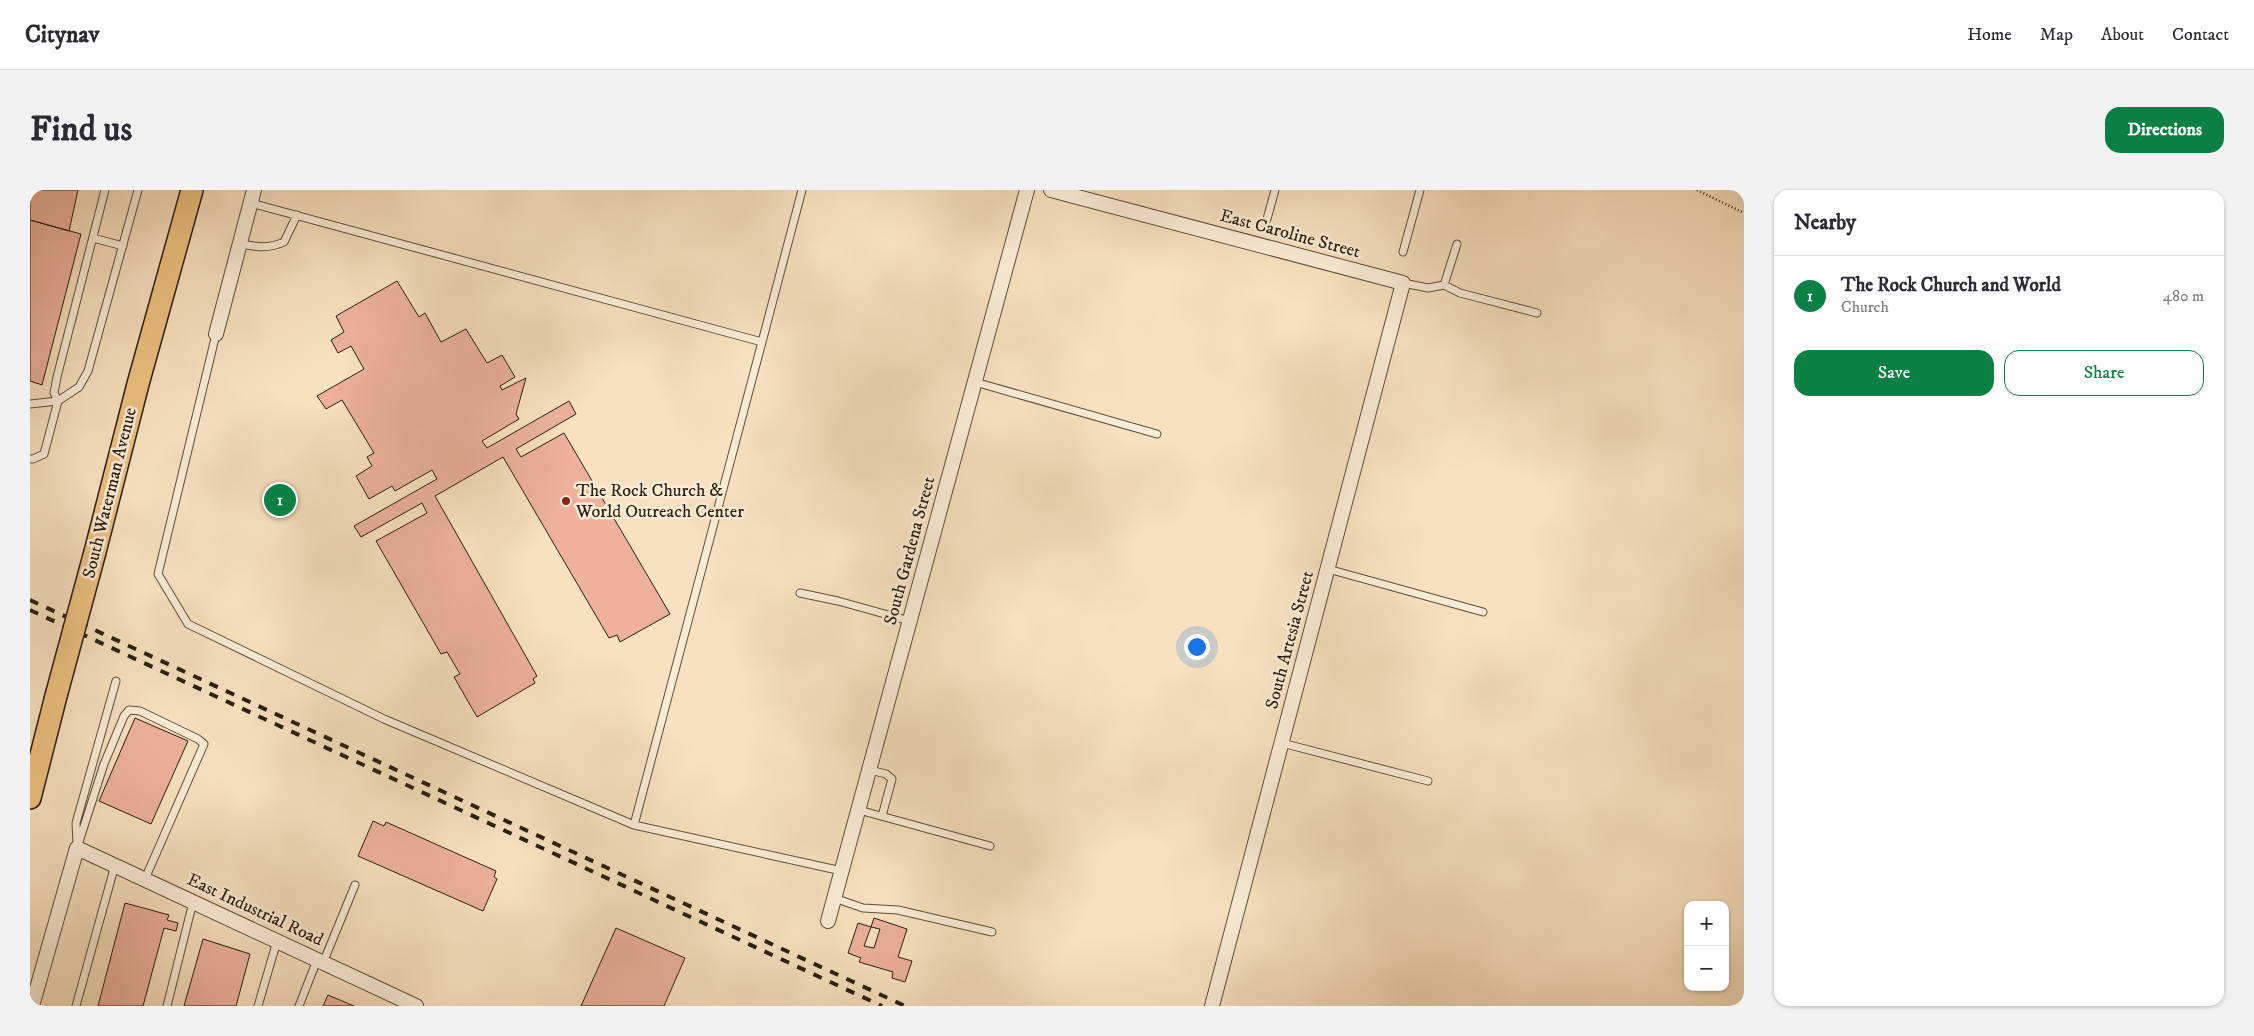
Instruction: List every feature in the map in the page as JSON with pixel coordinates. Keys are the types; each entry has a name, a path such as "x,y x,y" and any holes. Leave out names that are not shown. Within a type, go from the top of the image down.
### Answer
{"main road":[{"name":"South Waterman Avenue","path":"30,798 138,384 192,190"}],"street":[{"name":"South Gardena Street","path":"828,921 1028,190"},
{"name":"East Caroline Street","path":"1051,190 1404,283"},
{"path":"216,334 253,196"},
{"name":"South Artesia Street","path":"1212,1006 1404,283"},
{"path":"32,1006 77,848"},
{"name":"East Industrial Road","path":"77,848 416,1006"}],"lane":[{"path":"31,460 44,454 58,401 54,392 57,377 105,190"},
{"path":"30,404 58,401 79,387 88,372 138,190"},
{"path":"634,825 802,190"},
{"path":"1267,219 1275,190"},
{"path":"1403,252 1420,190"},
{"path":"253,196 297,215 762,342"},
{"path":"240,244 258,248 272,247 284,242 297,215"},
{"path":"93,238 123,246"},
{"path":"1444,285 1458,244"},
{"path":"1404,283 1428,288 1444,285 1460,293 1537,313"},
{"path":"216,334 158,574 188,624 384,718 634,825 842,871"},
{"path":"975,382 1157,434"},
{"path":"1328,569 1483,612"},
{"path":"800,593 838,601 910,621"},
{"path":"77,848 76,823 116,681"},
{"path":"77,848 104,764 124,716 129,710 140,711 198,739 204,744 145,879"},
{"path":"1282,743 1428,781"},
{"path":"870,770 886,774 892,779 882,816"},
{"path":"859,810 990,846"},
{"path":"76,1006 115,865"},
{"path":"299,1006 355,884"},
{"path":"834,898 863,908 898,910 992,932"},
{"path":"167,1006 193,902"},
{"path":"258,1006 277,941"}],"path":[{"path":"1697,190 1744,214"}],"building":[{"path":"30,190 78,190 69,231 30,220"},
{"path":"30,220 81,234 42,385 30,381"},
{"name":"The Rock Church & World Outreach Center","path":"397,281 419,317 425,313 441,342 466,329 487,363 502,355 515,377 500,386 502,390 526,378 516,414 519,419 482,441 487,448 569,401 576,414 516,449 521,457 564,433 670,614 620,642 617,635 609,638 503,457 435,496 537,676 533,679 535,683 477,717 454,677 460,674 447,652 441,654 376,541 427,513 422,503 361,537 354,526 437,479 432,470 395,491 392,486 369,499 356,476 372,466 367,457 374,453 342,400 326,409 317,396 364,369 351,346 338,353 331,340 344,332 336,316"},
{"path":"135,718 188,741 151,824 99,801"},
{"path":"373,821 384,826 386,822 496,871 494,877 497,879 483,911 358,856"},
{"path":"125,903 169,915 167,920 178,923 176,931 164,928 143,1006 98,1006"},
{"path":"874,918 907,929 898,957 912,961 905,982 892,978 893,972 859,962 861,958 848,953 858,923 871,927","holes":["871,927 880,929 874,948 864,946"]},
{"path":"616,928 685,958 664,1006 581,1006"},
{"path":"203,939 250,954 236,1006 184,1006"},
{"path":"328,995 354,1006 323,1006"}],"railway":[{"path":"30,600 905,1006"},
{"path":"30,610 882,1006"}],"place":[{"name":"The Rock Church and World","path":"280,500"},
{"name":"The Rock Church & World Outreach Center","path":"566,501"}]}
